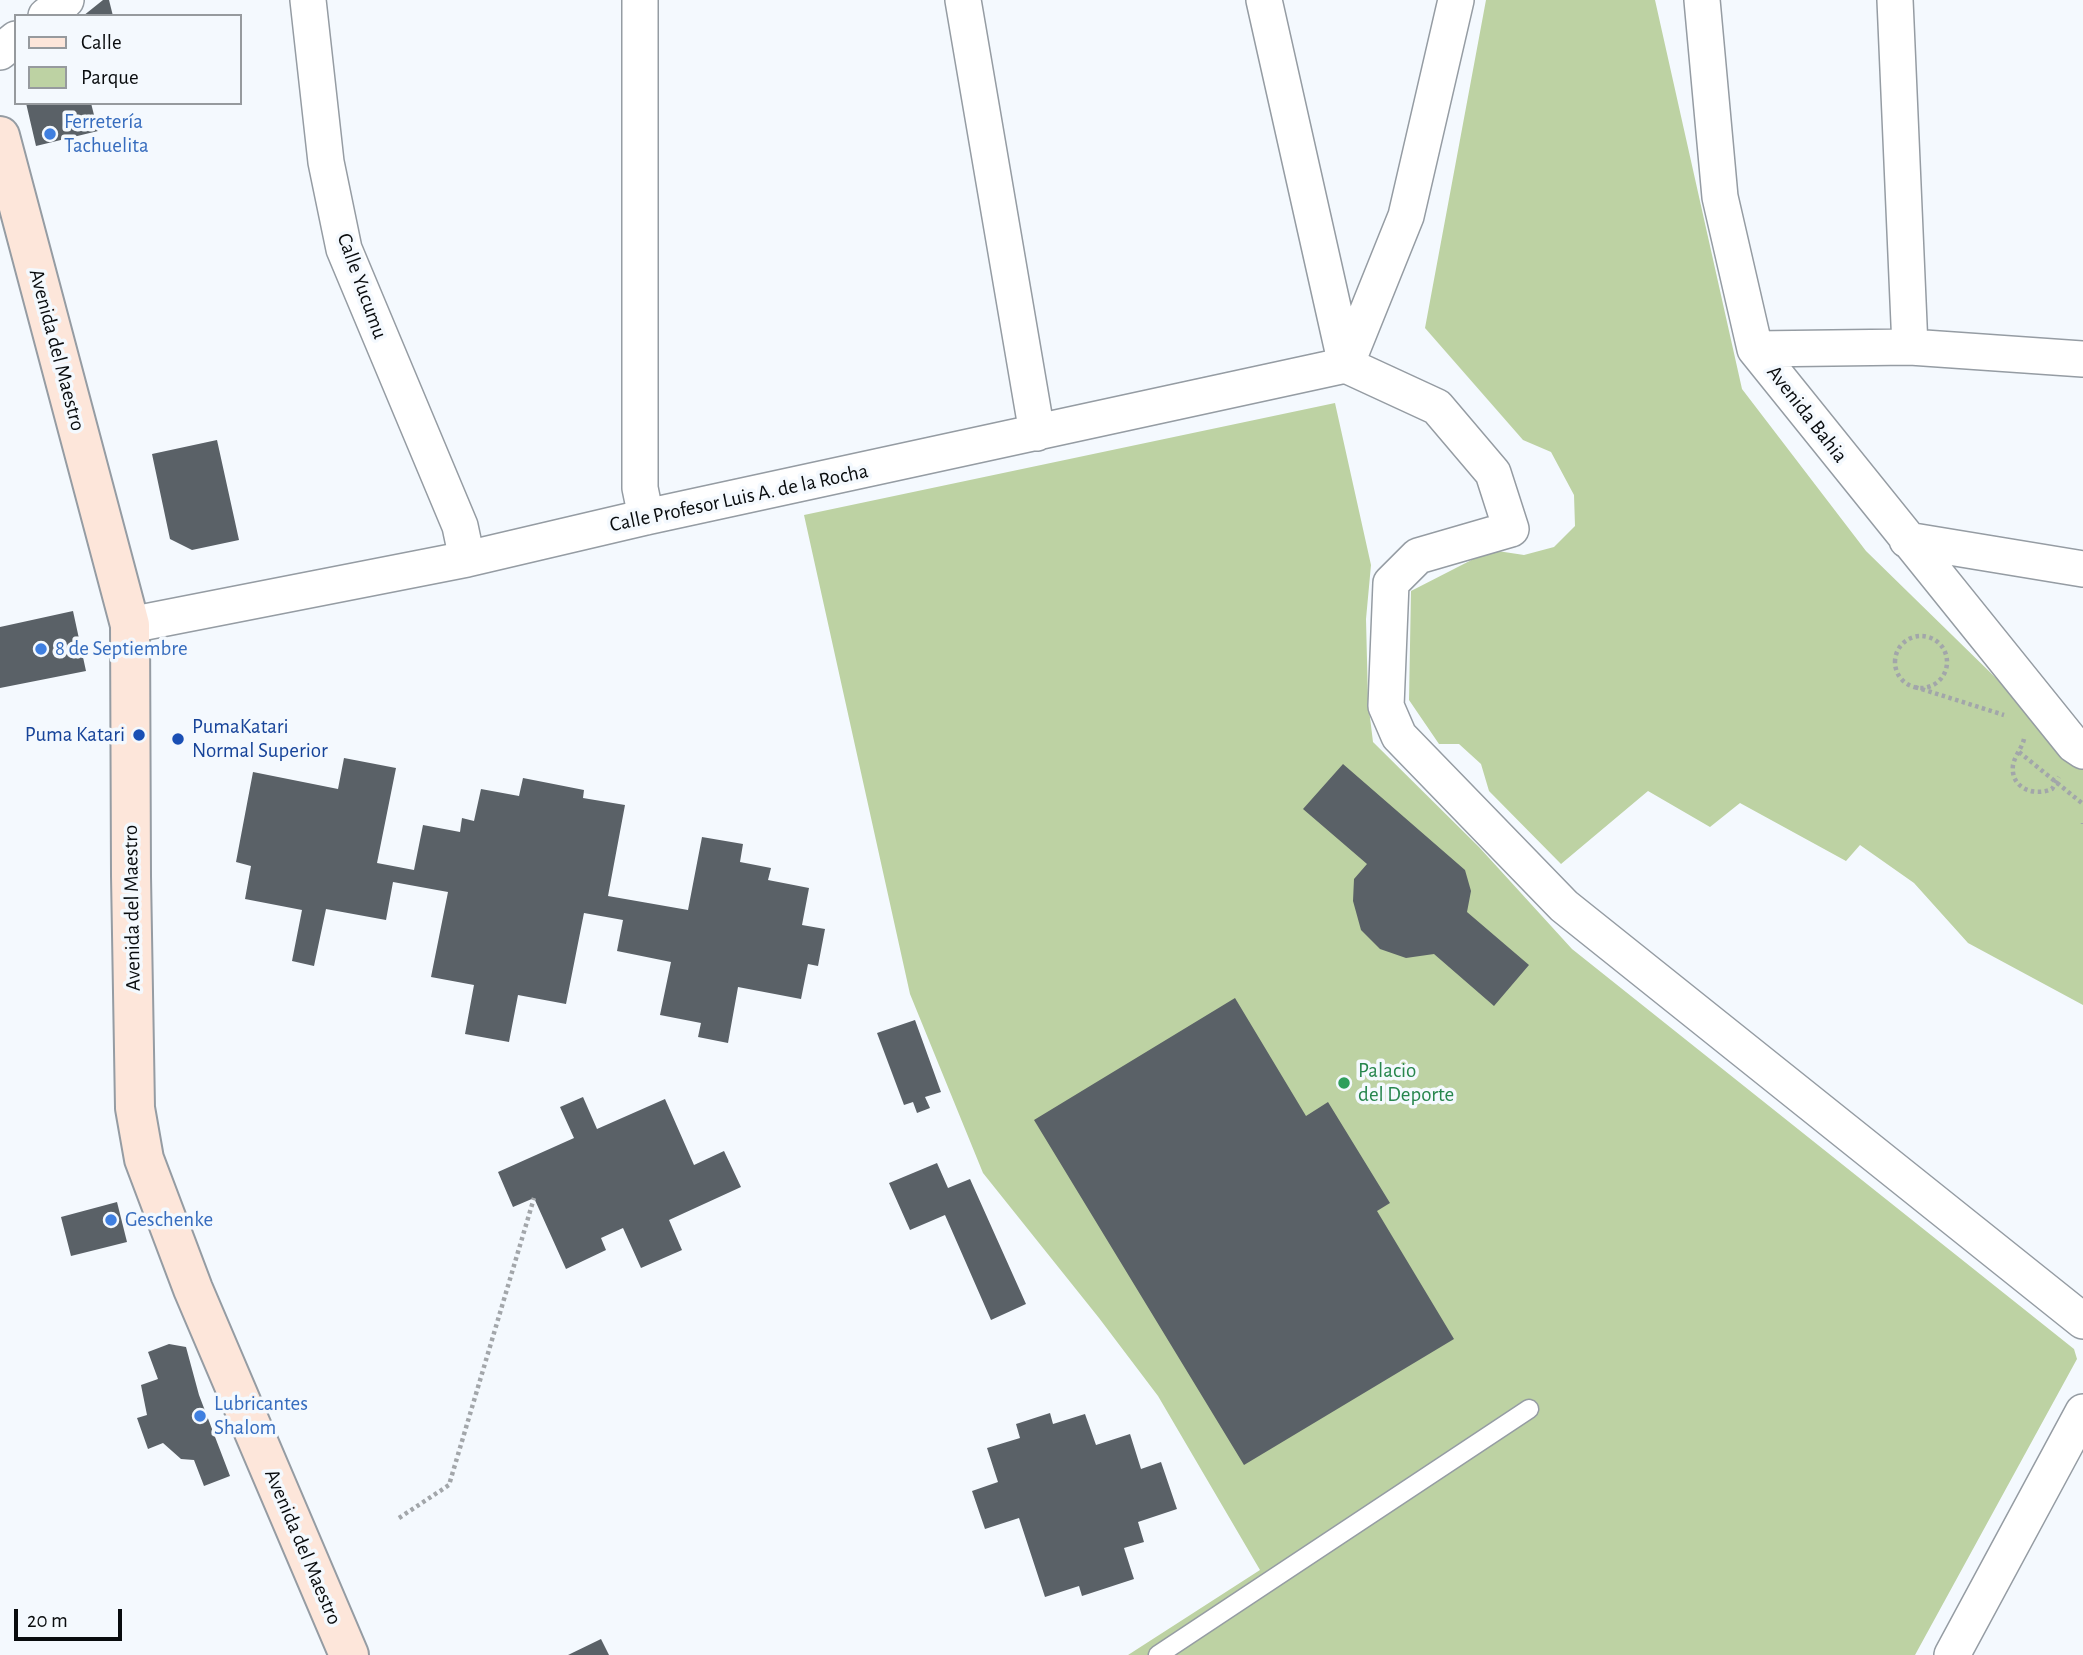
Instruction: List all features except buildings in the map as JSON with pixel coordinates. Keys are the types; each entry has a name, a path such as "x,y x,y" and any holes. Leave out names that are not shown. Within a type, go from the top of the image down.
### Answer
{"main road":[{"name":"Avenida del Maestro","path":"0,136 130,625 135,1108 144,1159 193,1289 349,1655"}],"street":[{"path":"48,14 66,0"},
{"name":"Calle Yucumu","path":"308,0 326,162 344,250 460,526 467,559"},
{"path":"640,0 640,488 646,517"},
{"path":"963,0 1037,433"},
{"path":"1264,0 1346,365"},
{"path":"1346,365 1406,216 1456,0"},
{"name":"Avenida Bahia","path":"1702,0 1720,197 1755,349 2074,745 2083,751"},
{"path":"1895,0 1910,347"},
{"path":"1755,349 1910,347 2083,359"},
{"path":"1346,365 1437,407 1493,473 1511,529 1418,556 1391,583 1386,706 1399,736 1564,906 2083,1321"},
{"name":"Calle Profesor Luis A. de la Rocha","path":"130,625 467,559 646,517 1346,365"},
{"path":"1907,540 2083,569"},
{"path":"1952,1655 2083,1412"}],"lane":[{"path":"1158,1655 1529,1409"}],"path":[{"path":"1915,687 1924,688 1939,680 1947,665 1947,656 1938,641 1922,635 1905,641 1895,655 1896,671 1901,679 1915,687 2011,718"},
{"path":"2023,734 2024,742 2015,759 2013,775 2022,787 2029,791 2044,792 2052,789 2055,781"},
{"path":"2019,752 2083,804"},
{"path":"399,1518 449,1485 534,1198"}],"green space":[{"path":"1486,0 1655,0 1742,389 1866,551 2083,763 2083,1005 1968,943 1914,883 1860,845 1846,861 1740,803 1710,827 1648,791 1561,864 1489,791 1481,764 1459,744 1439,744 1409,700 1411,591 1491,550 1524,555 1554,547 1575,526 1574,495 1551,452 1523,440 1425,328"},
{"name":"Palacio del Deporte","path":"1335,403 1371,565 1366,619 1368,701 1373,742 1479,847 1572,949 2074,1349 2077,1359 1915,1655 1128,1655 1260,1570 1158,1396 983,1173 910,994 804,515"}],"place":[{"name":"Ferretería Tachuelita","path":"50,134"},
{"name":"8 de Septiembre","path":"41,649"},
{"name":"Puma Katari","path":"139,735"},
{"name":"PumaKatari Normal Superior","path":"178,739"},
{"name":"Palacio del Deporte","path":"1344,1083"},
{"name":"Geschenke","path":"111,1220"},
{"name":"Lubricantes Shalom","path":"200,1416"}]}
